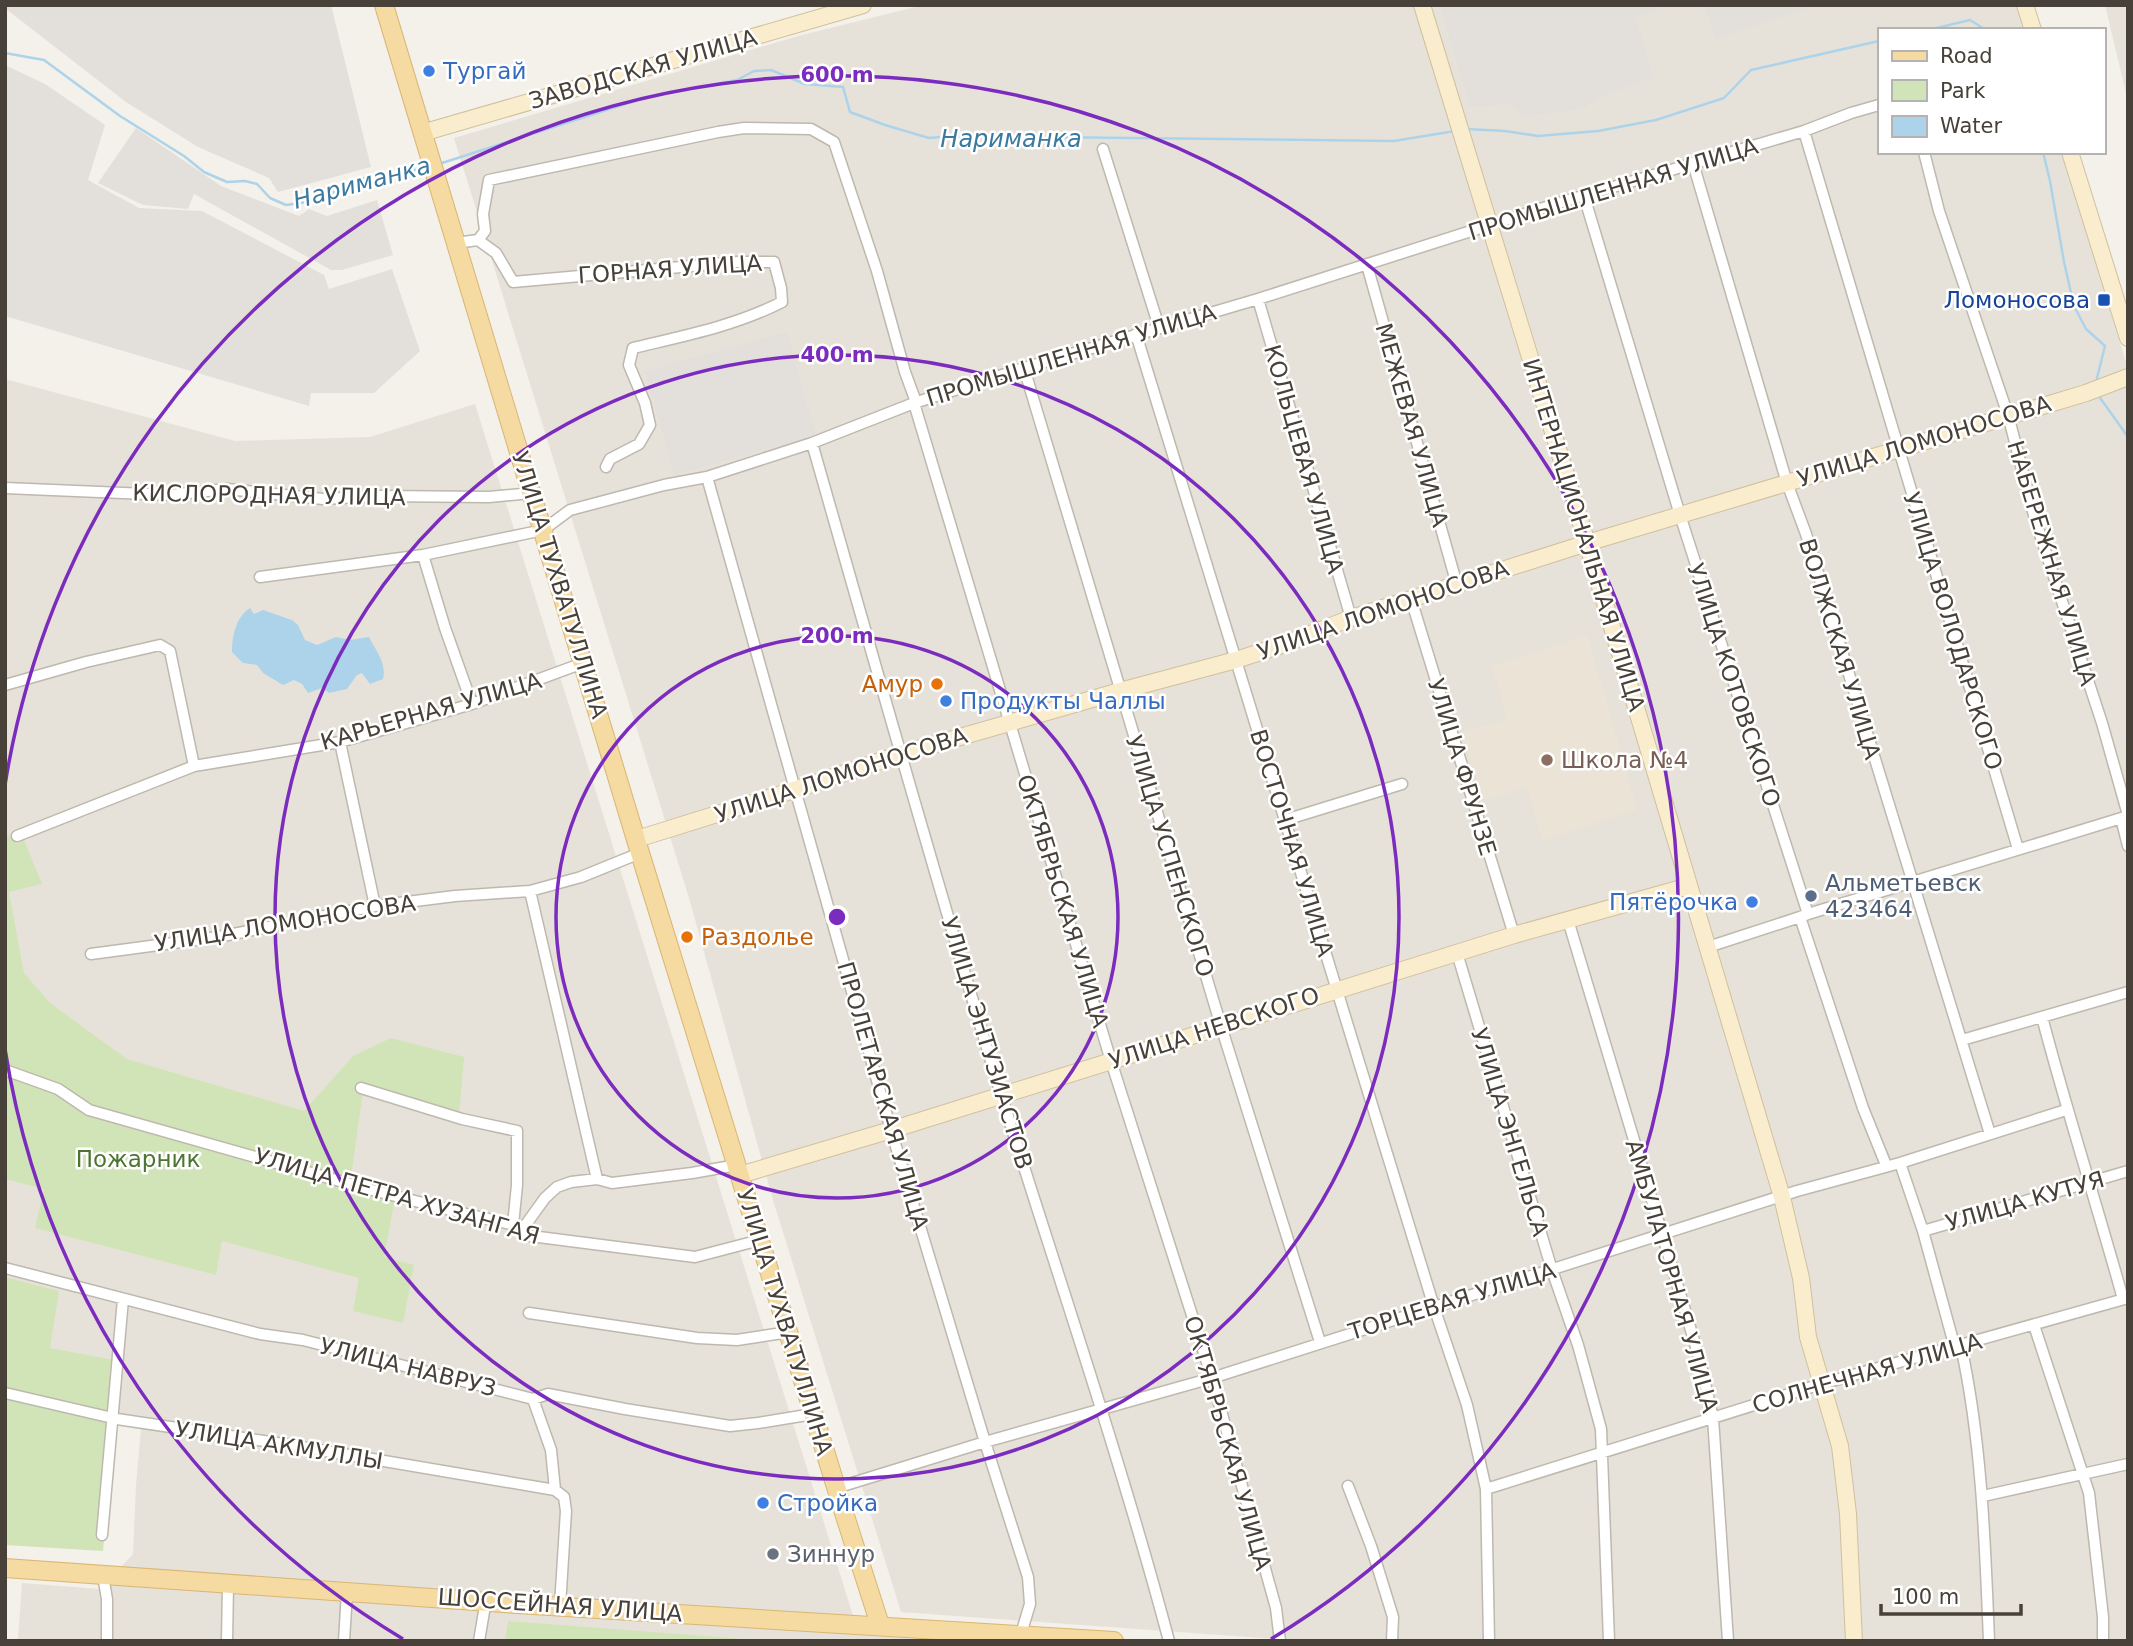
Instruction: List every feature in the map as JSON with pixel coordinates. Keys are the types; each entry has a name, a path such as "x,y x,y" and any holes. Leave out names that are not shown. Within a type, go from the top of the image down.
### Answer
{"main road":[{"name":"УЛИЦА ТУХВАТУЛЛИНА","path":"384,5 880,1633"},
{"name":"ШОССЕЙНАЯ УЛИЦА","path":"5,1569 486,1600 880,1633 974,1636 1021,1634 1111,1641"}],"street":[{"name":"ЗАВОДСКАЯ УЛИЦА","path":"424,138 863,5"},
{"name":"ИНТЕРНАЦИОНАЛЬНАЯ УЛИЦА","path":"1422,5 1587,543 1782,1197 1801,1278 1808,1337 1840,1446 1849,1514 1854,1641"},
{"path":"2025,5 2032,28"},
{"name":"ПРОМЫШЛЕННАЯ УЛИЦА","path":"260,577 423,555 543,530 570,510 664,485 707,477 812,443 915,403 1024,368 1258,299 1584,196 1804,131 1878,105"},
{"name":"ОКТЯБРЬСКАЯ УЛИЦА","path":"478,240 485,231 483,214 489,180 744,128 811,129 834,142 877,271 1111,1061 1212,1378 1276,1608 1280,1641"},
{"name":"УЛИЦА ВОЛОДАРСКОГО","path":"1804,131 2018,849"},
{"path":"1103,149 1159,327"},
{"name":"НАБЕРЕЖНАЯ УЛИЦА","path":"1925,154 1953,255 2008,415 2035,519 2102,723 2125,816 2128,846"},
{"path":"2071,154 2128,338"},
{"name":"ВОЛЖСКАЯ УЛИЦА","path":"1693,163 1787,483 1806,534 1990,1134"},
{"name":"УЛИЦА КОТОВСКОГО","path":"1584,196 1863,1108 1886,1165"},
{"path":"456,243 478,240"},
{"name":"ГОРНАЯ УЛИЦА","path":"478,240 496,253 513,282 737,262 774,262 782,302 730,323 633,348 629,365 645,403 650,425 639,444 610,459 606,467"},
{"name":"МЕЖЕВАЯ УЛИЦА","path":"1367,265 1457,585"},
{"name":"КОЛЬЦЕВАЯ УЛИЦА","path":"1258,299 1351,618"},
{"name":"ВОСТОЧНАЯ УЛИЦА","path":"1136,334 1434,1307 1467,1405 1486,1489 1489,1641"},
{"name":"УЛИЦА УСПЕНСКОГО","path":"1024,368 1221,1026 1320,1342"},
{"name":"УЛИЦА ЛОМОНОСОВА","path":"91,954 218,937 376,906 455,896 530,891 581,877 639,846 901,754 1236,660 1410,599 2086,393 2128,377"},
{"name":"УЛИЦА ЭНТУЗИАСТОВ","path":"812,443 1002,1095 1102,1409 1169,1641"},
{"name":"ПРОЛЕТАРСКАЯ УЛИЦА","path":"707,477 891,1130 1028,1577 1030,1604 1021,1634"},
{"name":"КИСЛОРОДНАЯ УЛИЦА","path":"5,488 170,495 228,489 323,499 378,496 489,497 532,493"},
{"path":"423,555 472,704"},
{"name":"УЛИЦА ФРУНЗЕ","path":"1410,599 1514,935"},
{"path":"5,685 160,645 170,651 194,766"},
{"name":"КАРЬЕРНАЯ УЛИЦА","path":"17,836 194,766 340,742 472,704 583,663"},
{"path":"340,742 376,906"},
{"path":"1285,820 1402,784"},
{"path":"1709,947 2125,816"},
{"name":"УЛИЦА НЕВСКОГО","path":"739,1170 891,1130 1336,989 1689,886"},
{"path":"530,891 597,1179"},
{"name":"АМБУЛАТОРНАЯ УЛИЦА","path":"1567,920 1699,1357 1713,1418 1728,1641"},
{"name":"УЛИЦА ЭНГЕЛЬСА","path":"1457,953 1552,1270 1578,1345 1601,1429 1609,1641"},
{"path":"1962,1040 2128,992"},
{"path":"2042,1017 2066,1110 2126,1298"},
{"name":"УЛИЦА ПЕТРА ХУЗАНГАЯ","path":"5,1070 58,1089 89,1110 368,1189 519,1226 525,1234 531,1236 695,1257 760,1240"},
{"path":"361,1088 462,1119 517,1131 516,1185 519,1226"},
{"name":"ТОРЦЕВАЯ УЛИЦА","path":"836,1488 985,1442 1212,1378 1797,1191 1900,1163 2066,1110"},
{"path":"1900,1163 1969,1383 1983,1496 1989,1641"},
{"name":"УЛИЦА ТУХВАТУЛЛИНА","path":"519,1226 557,1187 571,1182 597,1179 612,1182 739,1170"},
{"name":"УЛИЦА КУТУЯ","path":"1923,1231 2128,1171"},
{"name":"УЛИЦА НАВРУЗ","path":"5,1268 260,1334 303,1340 534,1399 548,1394 730,1426 813,1414"},
{"name":"СОЛНЕЧНАЯ УЛИЦА","path":"1486,1489 1821,1384 2126,1298"},
{"path":"102,1535 123,1299"},
{"path":"529,1313 697,1338 737,1340 789,1332"},
{"path":"2034,1325 2090,1493 2103,1618 2102,1641"},
{"name":"УЛИЦА АКМУЛЛЫ","path":"5,1393 112,1418 555,1490"},
{"path":"534,1399 551,1450 555,1490 564,1497 566,1511 560,1606"},
{"path":"1983,1496 2128,1464"},
{"path":"1348,1486 1371,1546 1393,1617 1392,1641"},
{"path":"103,1576 107,1599 107,1641"},
{"path":"227,1641 228,1584"},
{"path":"344,1641 347,1592"},
{"path":"479,1641 486,1600"}],"shaded area":[{"path":"7,5 331,5 371,167 278,192 269,178 198,147 126,102 6,9"},
{"path":"923,5 2017,5 2024,28 1878,28 1878,154 2063,154 2128,369 2128,1641 1304,1641 901,1612 773,1200 689,898 454,138 798,36"},
{"path":"1440,5 1668,5 1635,17 1652,77 1603,96 1582,109 1520,117 1512,104 1469,107"},
{"path":"1704,5 1816,5 1716,39"},
{"path":"2105,5 2128,5 2128,102"},
{"path":"5,65 45,84 105,125 88,180 139,208 202,211 324,275 329,289 392,269 420,351 374,393 311,393 309,406 5,316"},
{"path":"136,128 221,186 299,216 309,209 327,216 377,200 393,255 342,270 331,270 194,194 188,209 143,205 98,183"},
{"path":"787,332 816,436 674,475 645,371"},
{"path":"5,379 235,441 370,437 475,404 859,1635 943,1641 18,1639 22,1583 100,1589 133,1554 141,1429 5,1399"},
{"name":"Школа №4","path":"1587,636 1637,809 1543,840 1527,787 1484,800 1462,733 1507,719 1492,666"}],"green space":[{"name":"Пожарник","path":"5,831 16,844 24,840 42,884 9,892 24,973 50,1003 127,1059 304,1111 353,1056 391,1038 464,1057 459,1116 363,1091 350,1185 395,1198 384,1257 414,1265 403,1323 353,1311 359,1278 222,1241 216,1275 35,1228 44,1189 5,1179"},
{"path":"5,1277 59,1291 50,1348 120,1361 103,1551 5,1545"},
{"path":"508,1621 771,1641 505,1641"}],"water":[{"path":"250,608 254,614 263,610 292,620 298,625 305,640 317,645 336,637 350,640 369,637 382,662 383,679 370,684 362,673 357,675 347,689 329,693 322,688 308,693 302,684 294,680 283,685 263,673 257,665 243,663 232,652 236,627 241,616"}],"waterway":[{"name":"Нариманка","path":"1936,28 1970,20 1983,28"},
{"name":"Нариманка","path":"1465,129 1538,136 1598,131 1656,120 1724,98 1751,70 1878,41"},
{"name":"Нариманка","path":"5,53 44,60 120,116 184,156 204,172 227,182 245,181 257,184 270,198 286,205 307,202 334,192 338,194 369,176 387,178 426,167"},
{"name":"Нариманка","path":"439,164 647,97 737,80 754,71 771,70 805,84 843,87 850,112 929,138 951,136 1394,141 1455,131"},
{"name":"Нариманка","path":"2043,154 2074,306 2086,329 2105,346 2096,382"},
{"name":"Нариманка","path":"2098,395 2128,437"}],"place":[{"name":"Тургай","path":"429,71"},
{"name":"Ломоносова","path":"2104,300"},
{"name":"Амур","path":"937,684"},
{"name":"Продукты Чаллы","path":"946,701"},
{"name":"Школа №4","path":"1547,760"},
{"name":"Альметьевск 423464","path":"1811,896"},
{"name":"Пятёрочка","path":"1752,902"},
{"name":"Раздолье","path":"687,937"},
{"name":"Стройка","path":"763,1503"},
{"name":"Зиннур","path":"773,1554"}]}
